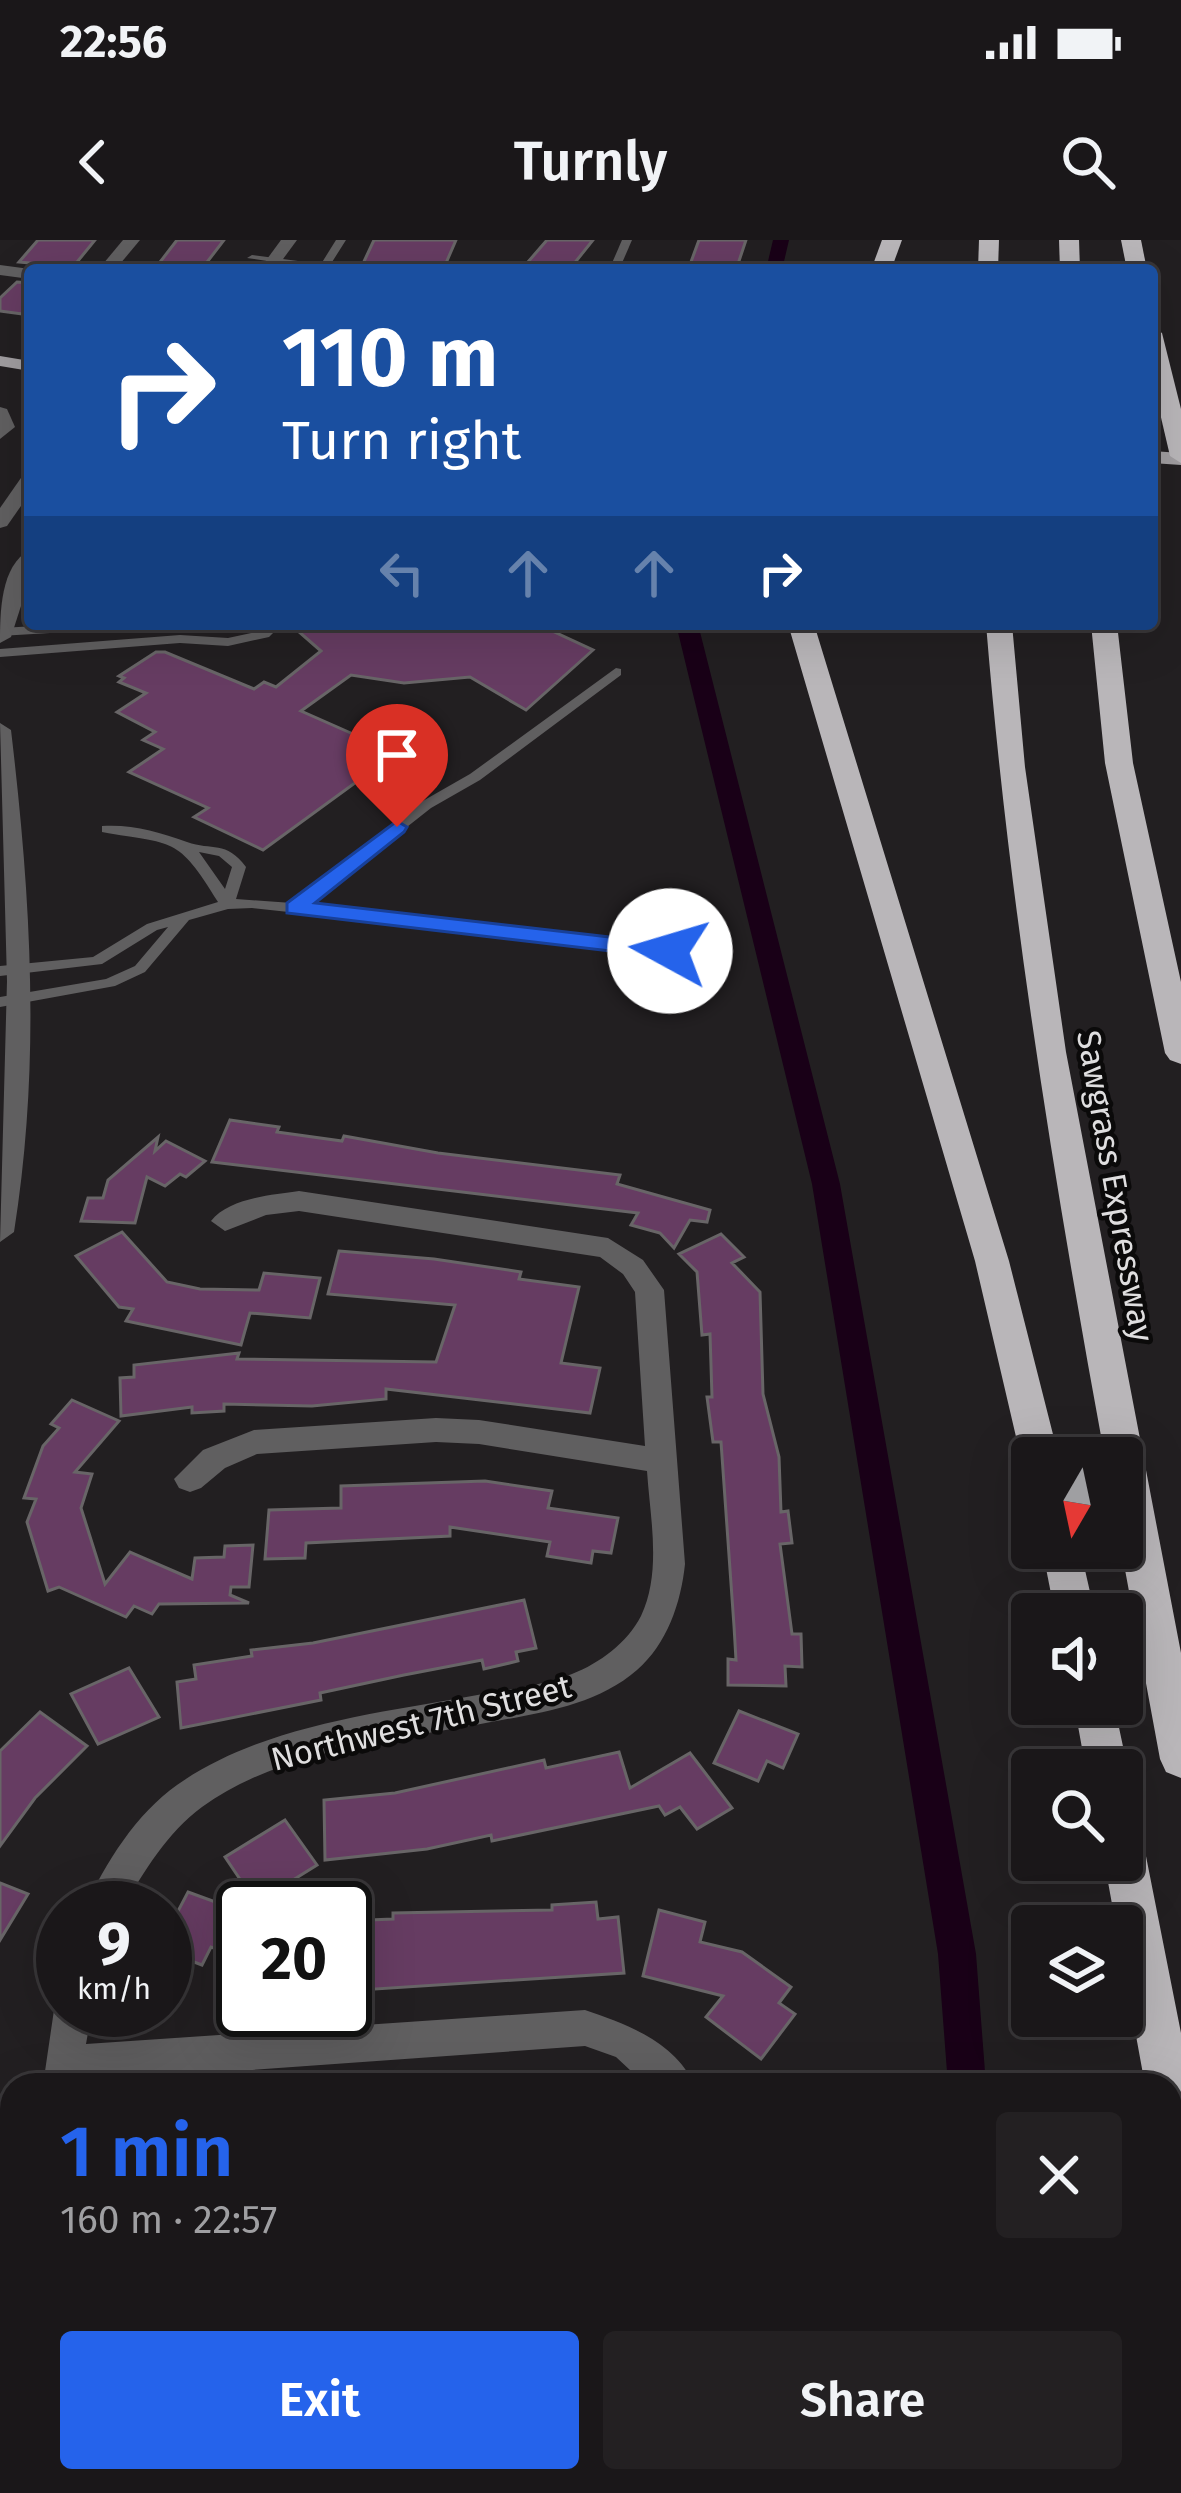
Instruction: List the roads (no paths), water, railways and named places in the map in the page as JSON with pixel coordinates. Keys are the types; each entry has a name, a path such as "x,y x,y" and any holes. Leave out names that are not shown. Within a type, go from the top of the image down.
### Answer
{"highway":[{"path":"1158,359 1181,458"},
{"path":"803,630 964,1163 1035,1437"},
{"name":"Sawgrass Expressway","path":"999,630 1008,750 1051,1061 1181,1759"},
{"path":"1105,630 1120,763 1181,1053"},
{"path":"1130,1881 1166,2073"}],"street":[{"path":"111,264 131,240"},
{"path":"260,264 289,240"},
{"path":"0,413 6,427 0,433"},
{"path":"0,522 24,488"},
{"path":"0,634 24,569"},
{"path":"0,730 11,985 20,1074 0,1232"},
{"path":"190,1479 214,1459 254,1442 436,1430 479,1432 662,1460 649,1290 633,1267 608,1248 560,1237 299,1201 262,1206 225,1221"},
{"name":"Northwest 7th Street","path":"119,1881 158,1825 193,1793 258,1763 339,1738 543,1698 586,1683 624,1661 651,1629 667,1598 662,1460"},
{"path":"82,2073 585,2028 628,2043 663,2073"},
{"path":"60,2073 68,2037"}],"lane":[{"path":"0,634 53,630"},
{"path":"0,653 180,639 228,642 269,630"},
{"path":"295,908 426,805 475,777 616,672"},
{"path":"107,829 157,833 192,848 216,849 231,856 238,867 227,904"},
{"path":"192,848 227,904"},
{"path":"11,985 97,961 152,927 227,904 670,951"},
{"path":"11,985 110,983 140,969 183,919"}],"waterway":[{"path":"775,264 781,240"},
{"path":"688,630 826,1184 957,1954 966,2073"}]}
